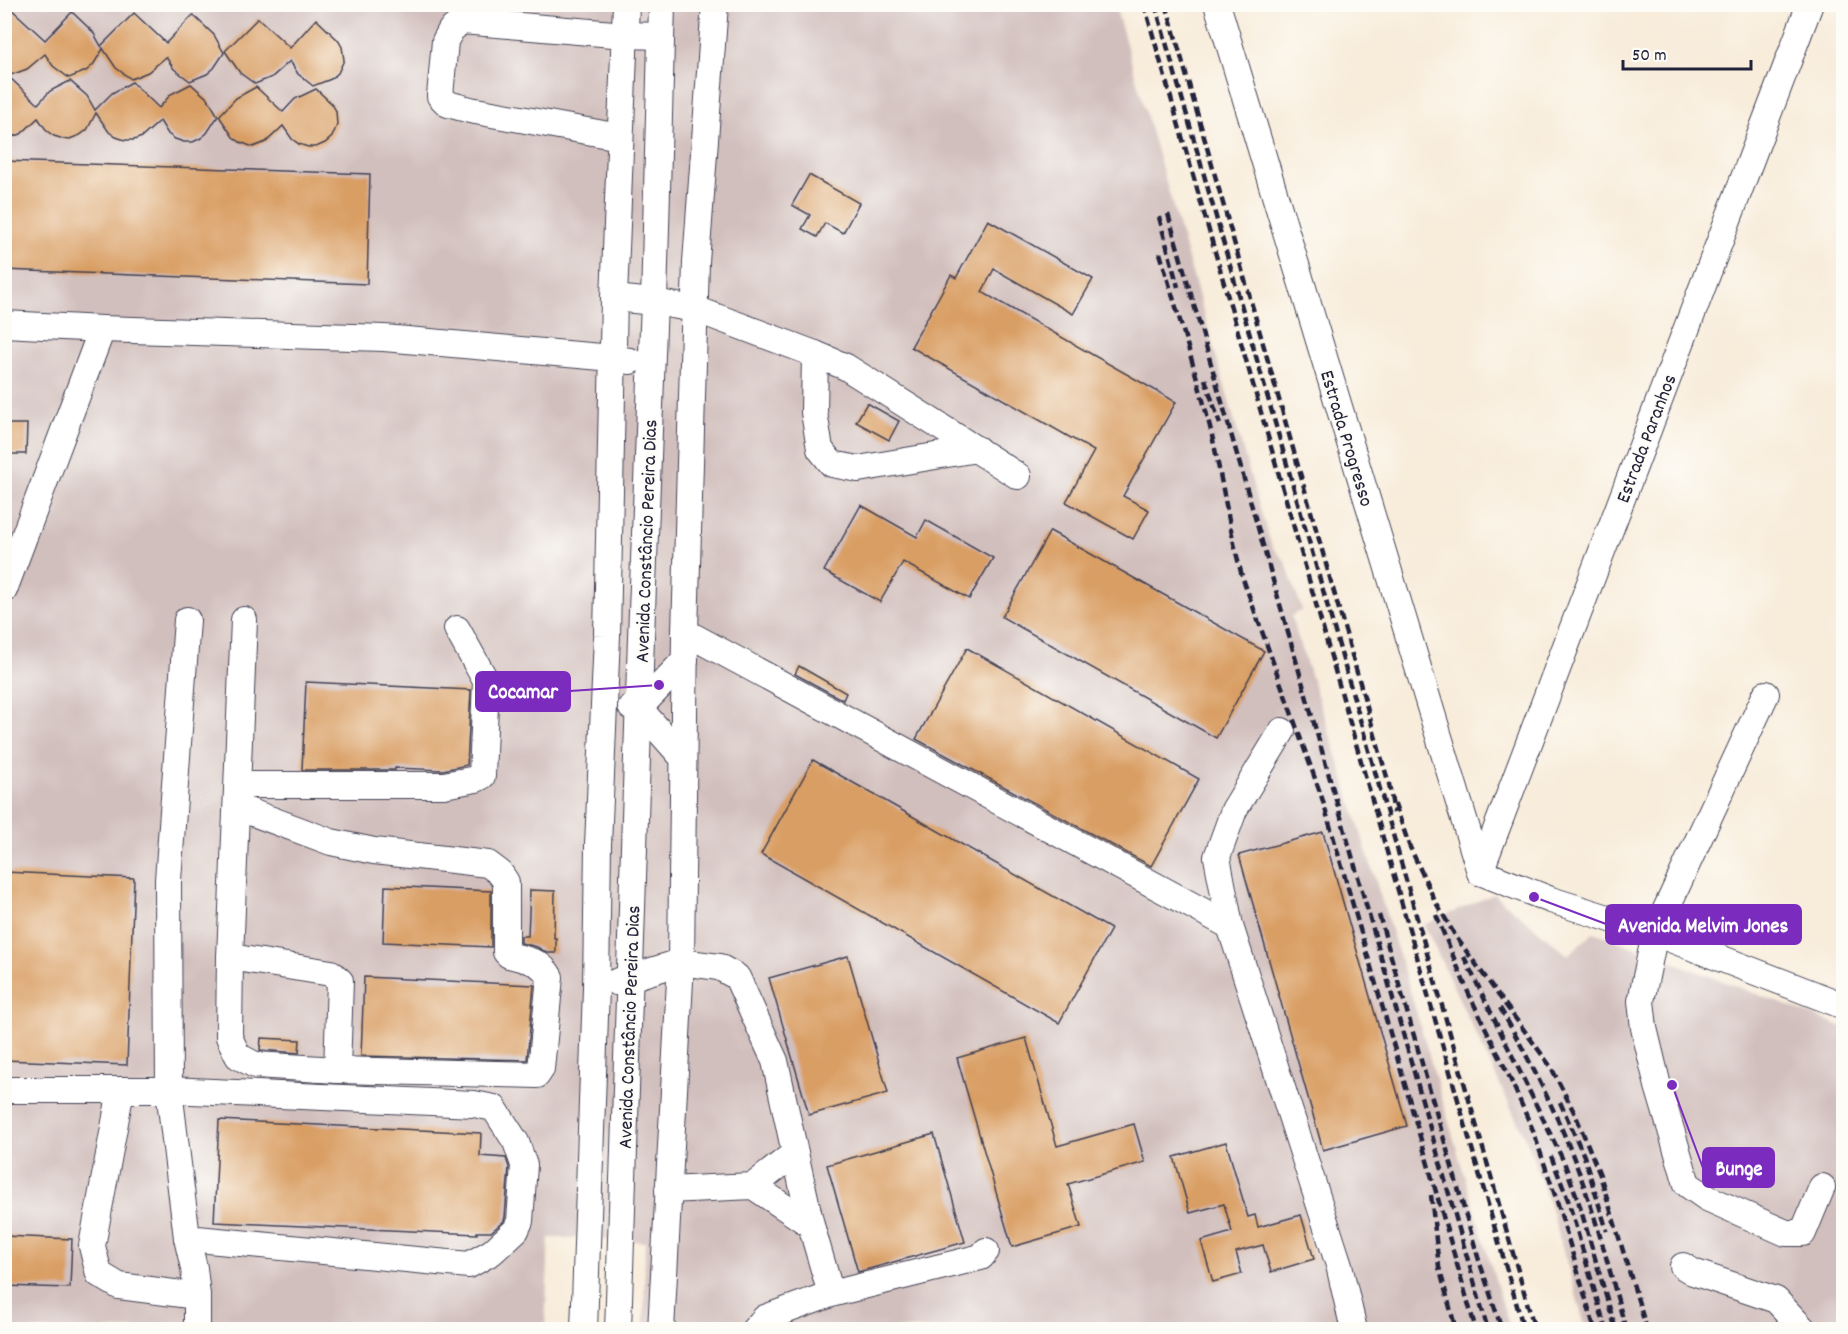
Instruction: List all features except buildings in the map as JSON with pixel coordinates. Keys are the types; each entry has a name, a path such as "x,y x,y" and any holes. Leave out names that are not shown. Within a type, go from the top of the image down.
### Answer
{"street":[{"name":"Avenida Constâncio Pereira Dias","path":"584,1329 596,988 614,298 626,4"},
{"name":"Avenida Constâncio Pereira Dias","path":"618,1329 654,302 662,4"},
{"path":"661,1329 681,962 685,632 696,262 715,4"},
{"name":"Estrada Progresso","path":"1217,4 1480,872"},
{"name":"Estrada Paranhos","path":"1480,872 1810,4"},
{"path":"620,137 448,104 440,96 445,41 451,30 462,21 661,36"},
{"path":"614,298 695,309 815,354 846,368 1018,476"},
{"path":"4,324 384,338 613,358 651,366"},
{"path":"4,590 102,329"},
{"path":"815,354 814,412 820,450 832,464 858,470 976,449"},
{"path":"187,620 168,880 169,1090 187,1238 194,1268 197,1329"},
{"path":"238,796 331,842 374,851 488,864 500,873 506,882 506,952 539,964 545,968 550,977 541,1069 537,1075 337,1070 255,1065 238,1056 229,1037 230,957 244,620"},
{"path":"238,796 444,785 482,776 486,681 457,629"},
{"path":"685,632 1230,926"},
{"path":"639,708 685,660"},
{"path":"1766,694 1655,933 1641,1001 1644,1028 1658,1086 1687,1184 1707,1198 1786,1233 1803,1233 1822,1186"},
{"path":"604,705 639,708 683,758"},
{"path":"1282,731 1234,810 1217,857 1230,926 1335,1254 1354,1329"},
{"path":"598,845 634,844"},
{"path":"1480,872 1551,900 1655,933 1844,1006"},
{"path":"230,957 331,973 340,981 337,1070"},
{"path":"596,988 681,962 719,967 737,977 775,1061 811,1225 831,1294"},
{"path":"4,1090 169,1090 474,1104 494,1108 516,1142 524,1165 520,1221 516,1230 492,1252 469,1265 187,1238"},
{"path":"121,1090 92,1246 99,1274 119,1286 197,1296"},
{"path":"668,1190 753,1186 795,1152"},
{"path":"753,1186 811,1225"},
{"path":"754,1329 765,1318 831,1294 981,1257 986,1251"},
{"path":"1683,1266 1693,1272 1776,1300 1804,1329"},
{"path":"584,1329 618,1329"}],"shaded area":[{"path":"5,5 1115,5 1272,547 1285,561 1302,610 1291,616 1410,991 1510,1329 644,1329 645,1242 549,1238 545,1329 5,1330"},
{"path":"1494,894 1568,955 1594,932 1843,1027 1843,1329 1586,1329 1551,1209 1528,1144 1424,925"}],"railway":[{"path":"1144,4 1524,1330"},
{"path":"1155,4 1535,1330"},
{"path":"1166,4 1389,784 1394,813"},
{"path":"1168,214 1488,1330"},
{"path":"1159,217 1178,287"},
{"path":"1160,253 1211,431 1242,576 1322,798 1476,1330"},
{"path":"1205,379 1220,424"},
{"path":"1395,804 1409,845 1435,901 1456,937 1551,1067 1576,1116 1600,1175 1647,1330"},
{"path":"1379,915 1478,1257 1502,1330"},
{"path":"1436,915 1468,992 1532,1128 1557,1201 1595,1330"},
{"path":"1464,957 1564,1162 1578,1200 1616,1330"},
{"path":"1500,1008 1547,1097 1568,1143 1596,1224 1626,1330"},
{"path":"1560,1102 1584,1156 1607,1231"},
{"path":"1551,1156 1568,1200 1606,1330"},
{"path":"1431,1195 1439,1267 1456,1330"}],"place":[{"name":"Cocamar","path":"659,685"},
{"name":"Avenida Melvim Jones","path":"1534,897"},
{"name":"Bunge","path":"1672,1085"}]}
